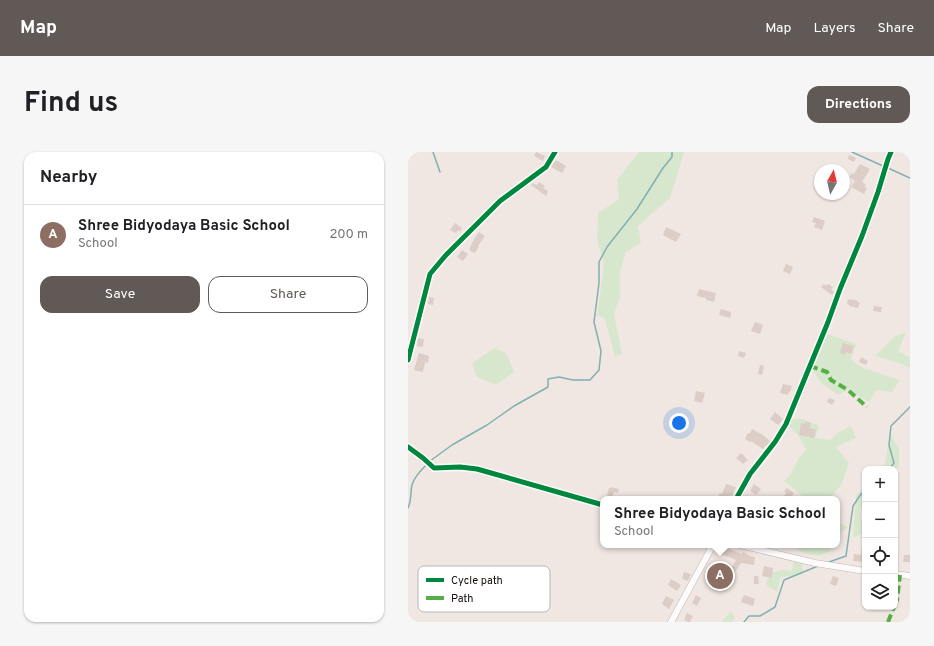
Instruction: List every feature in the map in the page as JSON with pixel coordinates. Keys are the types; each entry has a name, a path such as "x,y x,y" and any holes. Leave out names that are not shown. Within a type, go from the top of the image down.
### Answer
{"street":[{"path":"408,360 430,274 446,255 500,201 546,167 555,152"},
{"path":"738,496 750,474 775,442 786,424 862,236 878,192 890,152"},
{"path":"408,447 434,468 460,467 477,469 600,504"},
{"path":"671,622 711,548"},
{"path":"752,548 815,563 862,571"},
{"path":"898,574 910,576"}],"green space":[{"path":"639,152 684,152 670,198 638,226 641,243 626,252 620,271 620,297 614,314 622,354 615,356 604,317 597,316 604,263 597,240 598,213 619,199 617,180"},
{"path":"906,332 898,351 910,357 910,368 875,356 894,337"},
{"path":"824,333 856,344 851,358 856,364 866,369 900,380 892,392 877,390 869,402 848,390 838,395 822,384 810,366"},
{"path":"495,348 506,353 514,372 496,385 477,377 472,363"},
{"path":"792,419 804,419 819,426 815,438 830,440 837,433 851,426 856,438 836,447 849,463 842,484 832,496 802,496 784,481 791,474 797,461 806,449 799,436 789,426"},
{"path":"890,434 899,448 899,466 883,466 885,464"},
{"path":"862,489 862,508 860,511 862,534 853,537 856,496"},
{"path":"840,523 848,527 840,534"},
{"path":"797,548 833,548 822,555 808,554 797,550"},
{"path":"793,562 802,563 803,572 794,576 781,577 777,592 766,585 769,575 772,573 780,570 792,571"},
{"path":"731,611 735,618 732,622 721,622"}],"building":[{"path":"536,152 545,156 543,161 534,156"},
{"path":"849,155 856,158 854,162 848,159"},
{"path":"556,160 566,166 562,173 551,167"},
{"path":"860,164 870,169 862,182 866,185 864,187 867,188 864,194 851,187 855,181 850,178 850,176 852,173 854,174"},
{"path":"539,182 545,186 543,188 548,191 546,196 531,185 532,183 537,185"},
{"path":"814,217 825,221 822,230 814,227 816,223 812,222"},
{"path":"455,223 462,228 460,232 458,230 456,233 450,230"},
{"path":"666,227 681,234 676,242 663,235"},
{"path":"479,232 485,236 475,253 469,250"},
{"path":"462,250 468,254 463,261 457,257"},
{"path":"786,264 793,267 790,274 783,271"},
{"path":"824,284 826,286 828,284 833,287 831,289 834,292 832,295 821,287"},
{"path":"699,289 716,293 714,302 697,296"},
{"path":"429,297 434,298 433,305 428,304"},
{"path":"848,299 858,301 860,303 858,308 849,306 847,304"},
{"path":"874,306 882,307 881,312 873,311"},
{"path":"721,309 731,312 730,318 719,315"},
{"path":"755,322 763,325 760,334 751,331"},
{"path":"418,338 424,339 423,347 417,346"},
{"path":"843,343 854,346 851,354 846,352 845,355 840,353"},
{"path":"739,351 746,353 744,358 738,356"},
{"path":"419,353 429,356 428,363 425,362 423,372 414,370"},
{"path":"861,357 868,361 866,365 859,362"},
{"path":"760,365 764,366 762,375 758,374"},
{"path":"783,384 792,386 788,395 780,393"},
{"path":"696,391 705,393 702,403 694,401"},
{"path":"829,398 835,400 832,405 827,402"},
{"path":"775,412 783,419 778,425 770,419"},
{"path":"805,422 811,423 810,428 816,430 814,438 799,435 801,423 805,424"},
{"path":"752,429 770,441 763,449 745,439"},
{"path":"741,453 748,460 743,464 736,458"},
{"path":"726,484 736,487 732,496 718,496 720,493 722,494"},
{"path":"754,484 761,489 756,495 750,491"},
{"path":"609,488 619,489 618,493 614,492 613,496 607,496"},
{"path":"787,488 794,493 792,496 784,496 786,493 784,491"},
{"path":"862,547 862,562 853,561 854,554 861,555"},
{"path":"724,548 742,554 743,552 755,557 754,565 741,563 733,575 729,572 736,560 721,554"},
{"path":"904,555 910,555 910,562 903,562"},
{"path":"715,562 722,565 720,570 713,566"},
{"path":"764,566 773,568 772,578 762,576"},
{"path":"684,572 691,574 688,581 682,579"},
{"path":"754,576 758,576 759,584 754,584"},
{"path":"833,576 839,578 836,586 830,584"},
{"path":"671,579 681,585 677,591 668,585"},
{"path":"696,595 701,598 697,606 692,603"},
{"path":"744,595 755,599 753,606 741,602"},
{"path":"666,596 674,600 669,609 662,604"},
{"path":"687,613 693,616 690,622 684,620"}],"waterway":[{"path":"433,152 440,172"},
{"path":"430,461 452,445 487,425 514,406 548,387 548,379 559,377 573,380 590,380 599,370 601,351 594,322 599,283 599,262 607,247 637,209 663,168 672,157 672,152"},
{"path":"852,152 883,166"},
{"path":"888,168 910,178"},
{"path":"892,466 894,463 889,445 891,426 910,407"},
{"path":"408,508 414,479 427,464"},
{"path":"829,562 846,556 853,506 862,493"},
{"path":"744,622 749,616 760,616 775,607 784,580 818,566"}],"marked path":[{"path":"810,366 827,372 831,380 848,390 867,407"},
{"path":"898,592 900,575"},
{"path":"888,622 893,610"}],"cycle path":[{"path":"408,360 430,274 446,255 500,201 546,167 555,152"},
{"path":"738,496 750,474 775,442 786,424 862,236 891,152"},
{"path":"408,447 434,468 460,467 477,469 600,504"}],"place":[{"name":"Shree Bidyodaya Basic School","path":"720,576"}]}
